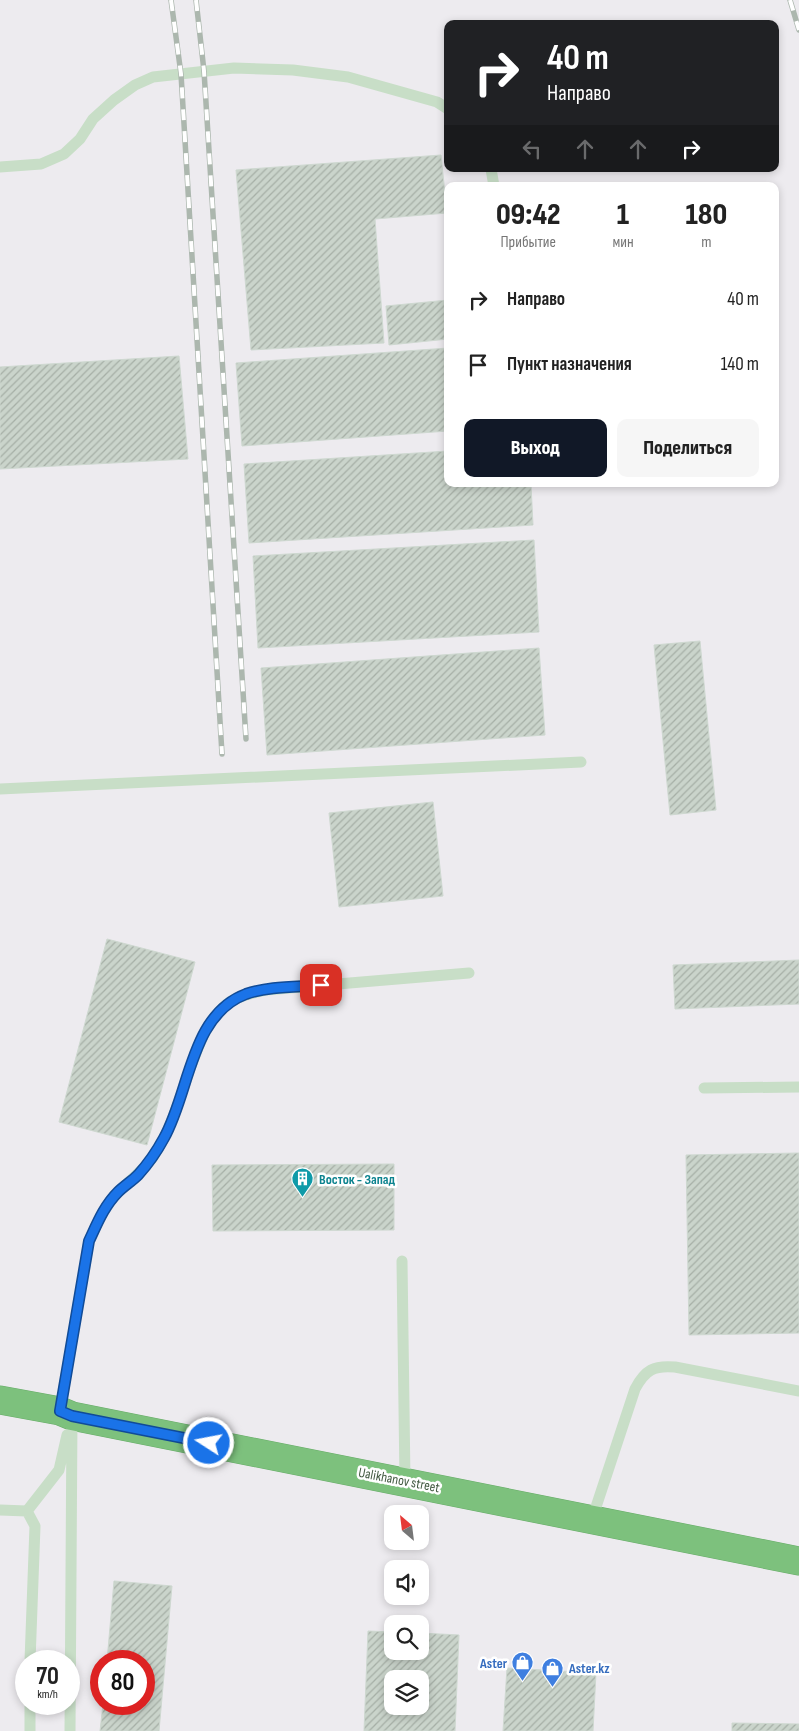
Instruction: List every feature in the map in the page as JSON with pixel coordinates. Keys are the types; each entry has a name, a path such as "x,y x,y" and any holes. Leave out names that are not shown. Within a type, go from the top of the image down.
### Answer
{"highway":[{"name":"Ualikhanov street","path":"0,1400 799,1561"}],"lane":[{"path":"0,168 41,164 64,154 80,139 93,120 114,100 135,85 153,77 234,68 293,70 348,78 437,102 444,106"},
{"path":"0,789 581,762"},
{"path":"27,1511 59,1470 89,1241 100,1216 117,1193 152,1158 165,1136 203,1034 213,1018 228,1004 246,994 266,990 469,973"},
{"path":"704,1088 799,1087"},
{"path":"402,1261 405,1481"},
{"path":"592,1519 635,1389 640,1379 650,1370 663,1366 675,1367 799,1391"},
{"path":"66,1414 70,1731"},
{"path":"0,1510 27,1511"},
{"path":"27,1511 36,1526 30,1650"},
{"path":"30,1715 30,1731"}],"building":[{"path":"441,155 444,184 444,213 375,219 384,343 251,350 236,170"},
{"path":"444,300 444,339 389,345 386,306"},
{"path":"444,348 444,431 242,446 236,363"},
{"path":"179,356 188,459 0,469 0,367"},
{"path":"444,451 444,487 531,487 533,525 249,543 244,464"},
{"path":"534,540 539,632 258,648 253,556"},
{"path":"700,641 716,810 670,815 654,645"},
{"path":"539,648 545,735 267,755 261,668"},
{"path":"433,802 443,896 339,907 329,813"},
{"path":"107,939 195,962 147,1145 59,1122"},
{"path":"799,960 799,1004 675,1009 673,965"},
{"path":"799,1153 799,1333 689,1335 686,1155"},
{"name":"Восток - Запад","path":"394,1164 394,1230 213,1231 212,1165"},
{"path":"114,1581 172,1586 159,1731 100,1731 102,1715 155,1715 155,1650 108,1650"},
{"path":"368,1631 384,1632 384,1660 429,1660 429,1633 459,1635 455,1731 364,1731"},
{"path":"507,1668 596,1673 593,1731 503,1731"},
{"path":"732,1723 799,1724 799,1731 732,1731"}],"railway":[{"path":"171,0 181,74 222,754"},
{"path":"196,0 204,71 246,739"},
{"path":"790,0 799,30"}],"place":[{"name":"Восток - Запад","path":"303,1198"},
{"name":"Aster","path":"523,1682"},
{"name":"Aster.kz","path":"553,1687"}],"route":[{"path":"209,1443 72,1416 60,1411 89,1241 100,1216 117,1193 152,1158 165,1136 203,1034 213,1018 228,1004 246,994 266,990 321,985"}]}
